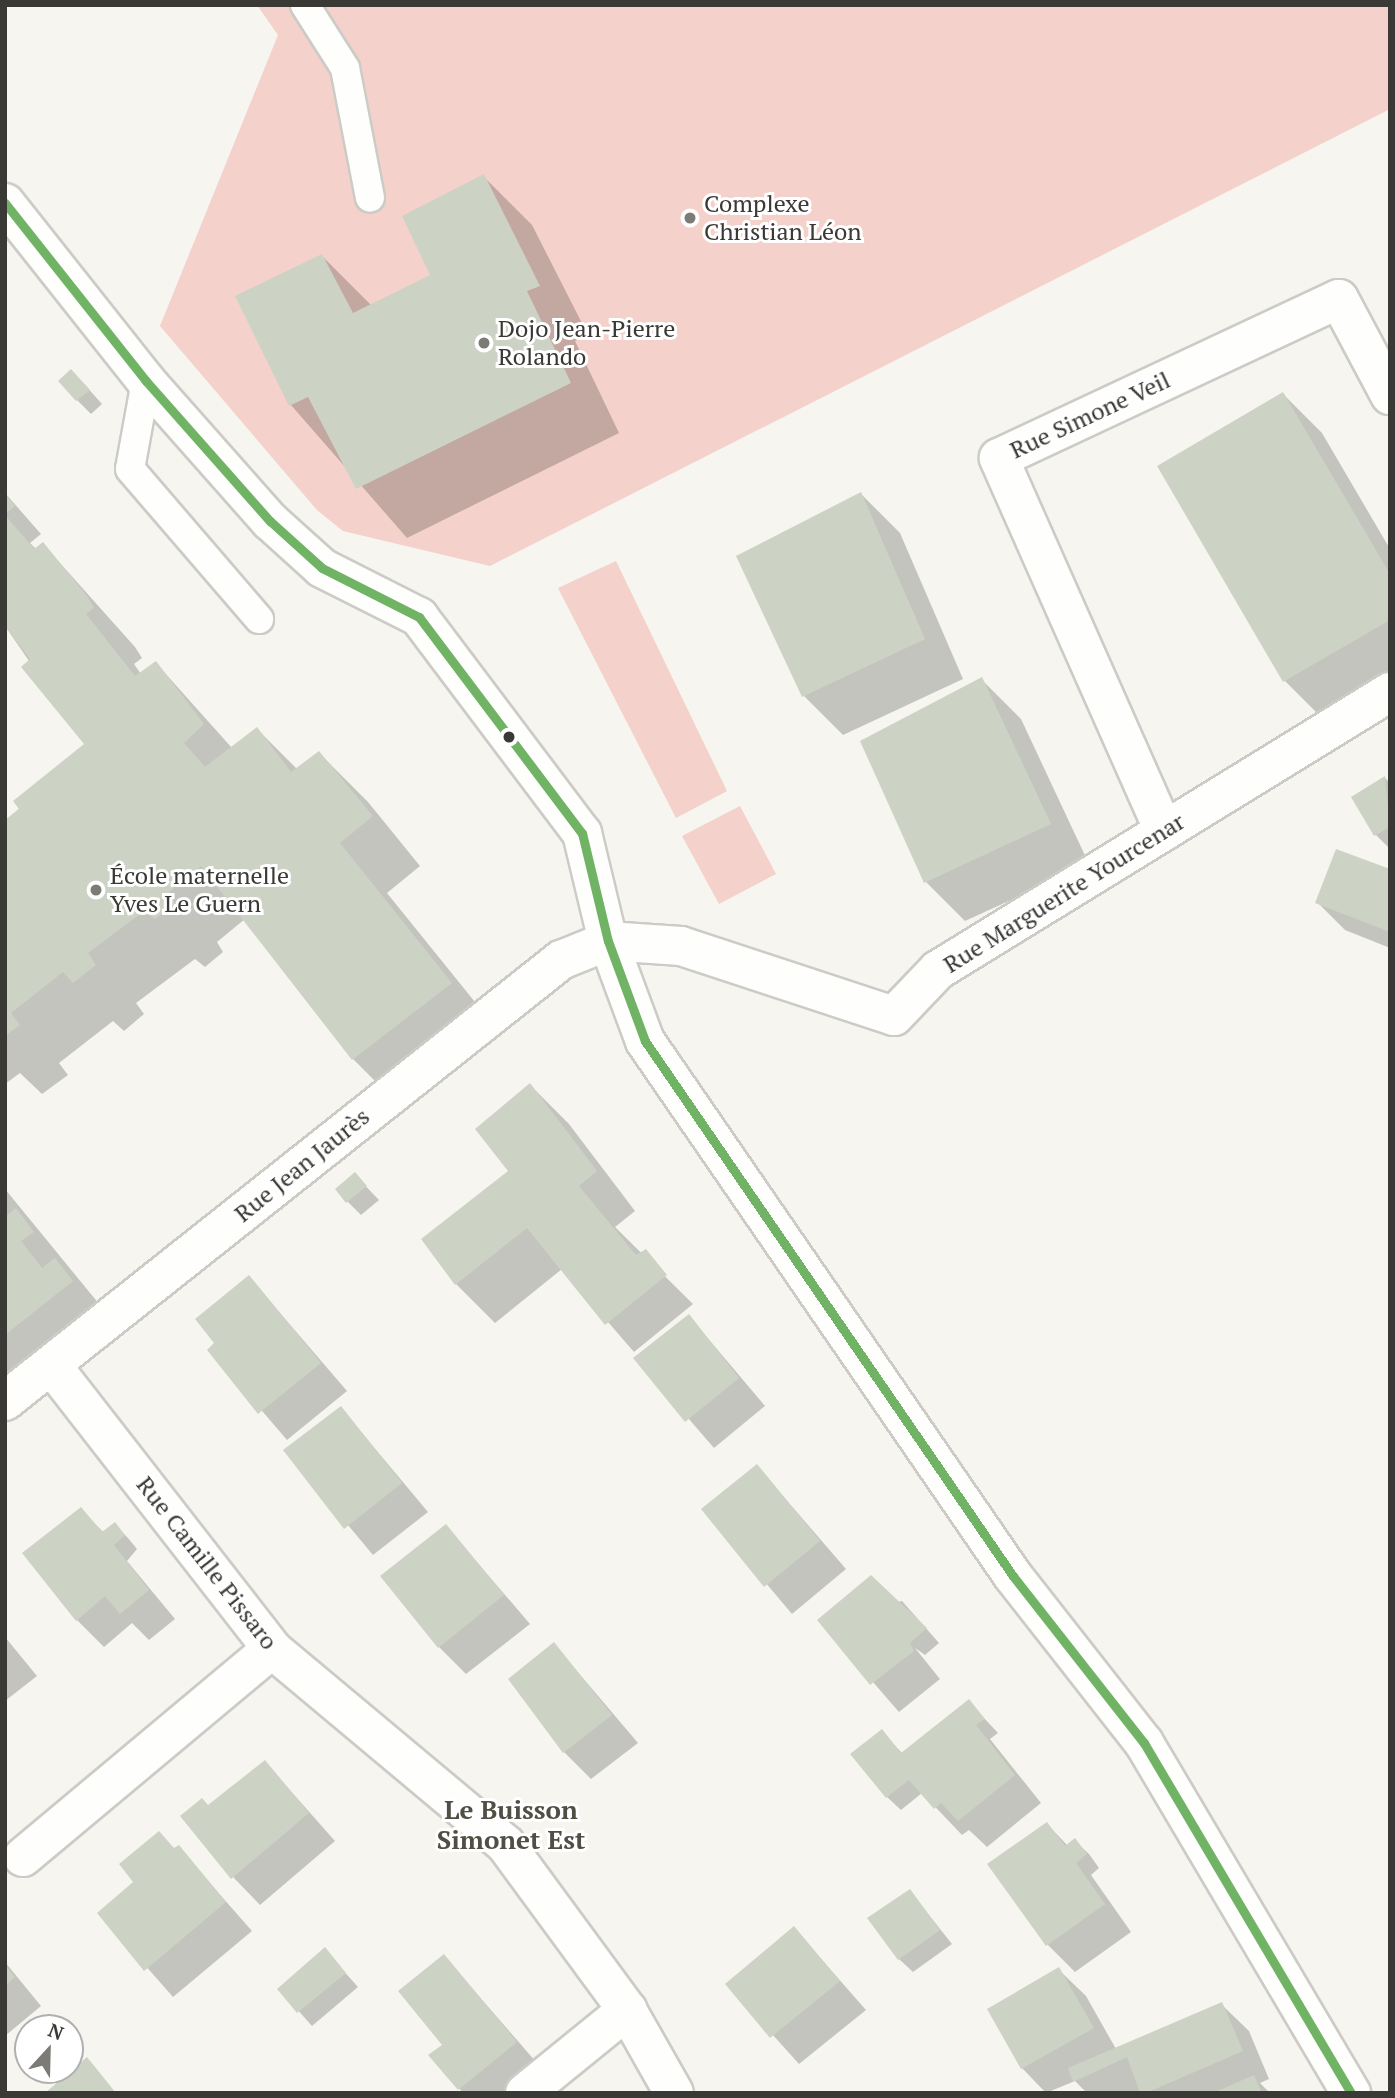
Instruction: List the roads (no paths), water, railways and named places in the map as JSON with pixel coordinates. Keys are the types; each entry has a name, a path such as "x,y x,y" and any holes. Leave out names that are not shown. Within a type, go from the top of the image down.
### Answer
{"street":[{"path":"5,203 146,380 270,521 322,568 419,617 582,833 608,941 645,1041 1013,1576 1144,1743 1350,2093"},
{"name":"Rue Simone Veil","path":"1164,831 999,458 1339,299 1390,395"},
{"name":"Rue Marguerite Yourcenar","path":"608,941 681,946 747,963 894,1016 938,970 1390,692"},
{"name":"Rue Jean Jaurès","path":"5,1401 526,984 608,941"},
{"name":"Rue Camille Pissaro","path":"52,1366 272,1649 506,1844 627,2010 674,2093"},
{"path":"23,1857 272,1649"},
{"path":"525,2093 627,2010"}],"lane":[{"path":"305,5 345,68 370,198"},
{"path":"146,380 130,469 258,619"}],"place":[{"name":"Complexe Christian Léon","path":"690,218"},
{"name":"Dojo Jean-Pierre Rolando","path":"484,343"},
{"name":"École maternelle Yves Le Guern","path":"96,890"}],"district":[{"name":"Le Buisson Simonet Est","path":"511,1825"}]}
